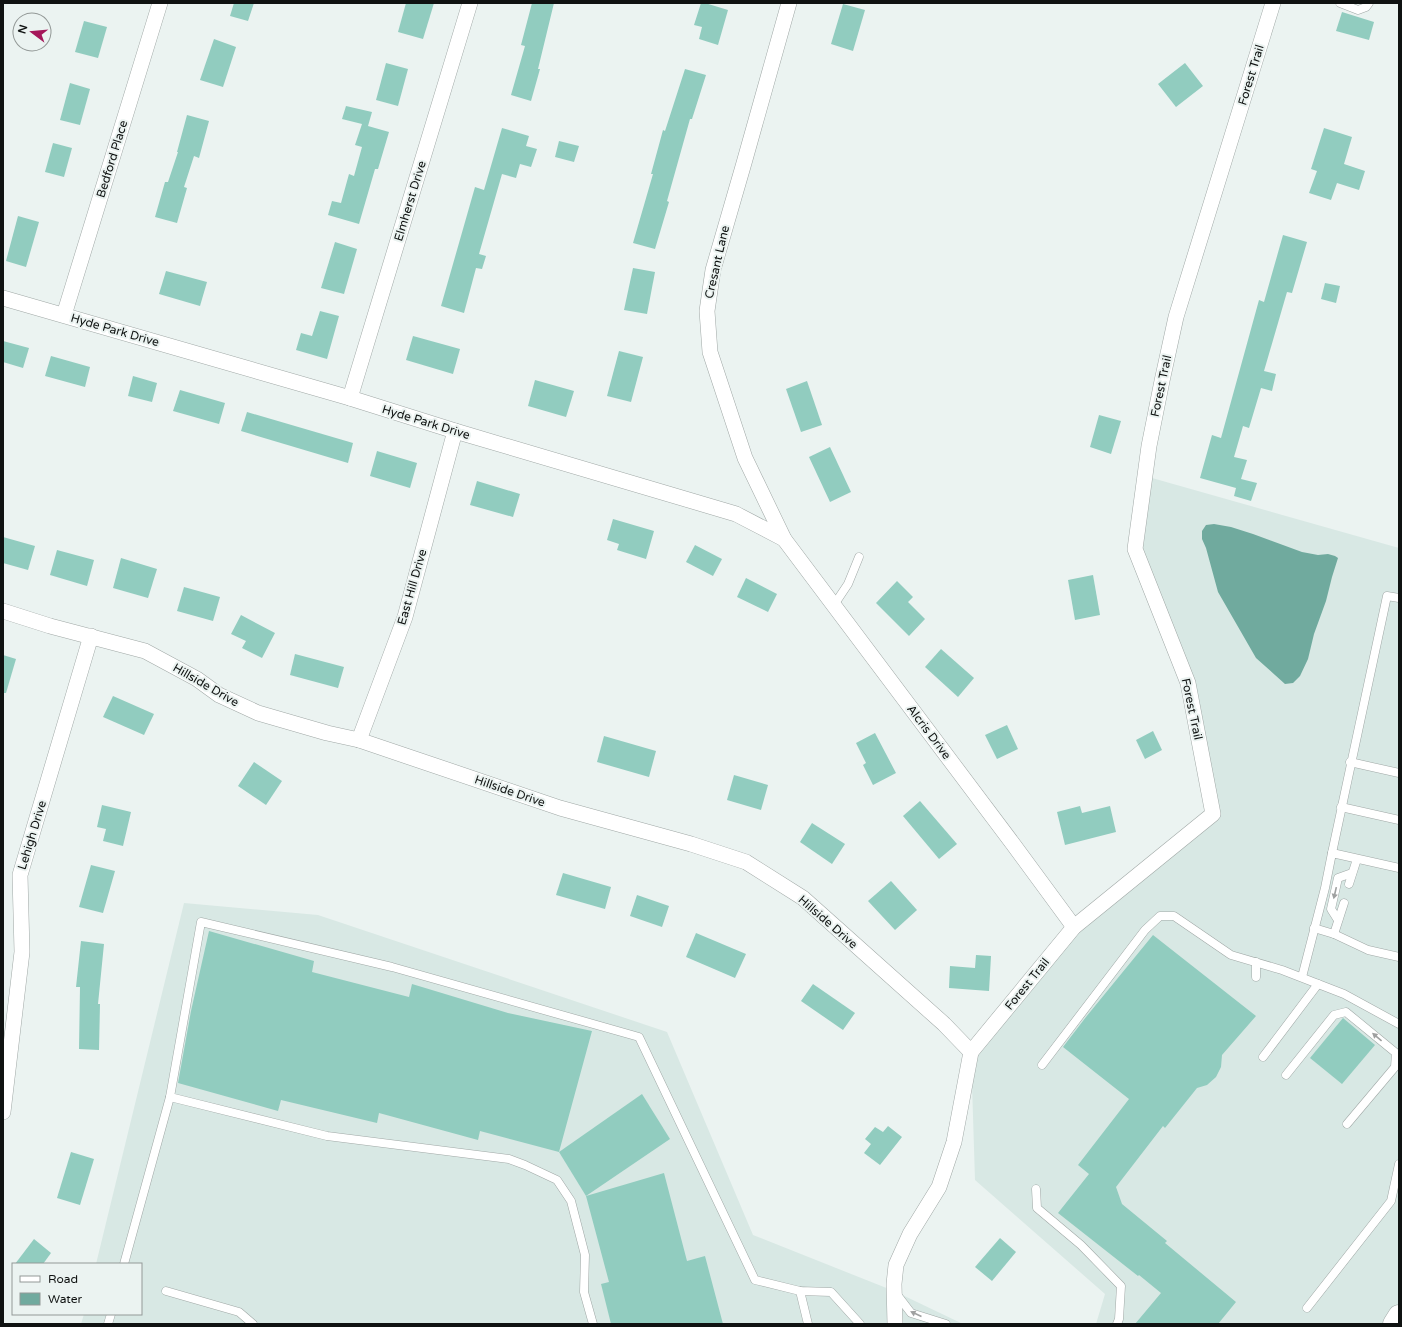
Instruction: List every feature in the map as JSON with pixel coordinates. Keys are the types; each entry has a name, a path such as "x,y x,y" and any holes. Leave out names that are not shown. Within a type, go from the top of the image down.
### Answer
{"main road":[{"path":"1394,1324 1399,1316"}],"street":[{"name":"Bedford Place","path":"64,316 160,3"},
{"name":"Elmherst Drive","path":"350,398 470,3"},
{"name":"Cresant Lane","path":"784,539 757,485 738,438 710,352 707,311 713,270 789,3"},
{"name":"Forest Trail","path":"895,1324 894,1291 896,1265 910,1234 939,1187 954,1142 971,1052 1074,927 1213,814 1188,683 1135,549 1149,446 1176,317 1273,3"},
{"name":"Hyde Park Drive","path":"3,298 350,398 455,431 736,514 784,539"},
{"name":"East Hill Drive","path":"360,740 405,617 455,431"},
{"name":"Alcris Drive","path":"784,539 1074,927"},
{"name":"Hillside Drive","path":"3,611 50,626 145,651 197,679 218,695 258,713 327,733 360,740 560,808 691,844 746,862 803,898 944,1024 971,1052"},
{"name":"Lehigh Drive","path":"3,1112 22,952 20,875 91,636"}],"lane":[{"path":"1340,3 1358,10 1366,7 1369,3"},
{"path":"834,605 848,584 859,557"},
{"path":"1302,977 1332,854 1350,762 1387,596 1399,598"},
{"path":"1350,762 1399,773"},
{"path":"1341,807 1399,820"},
{"path":"1332,854 1399,868"},
{"path":"1349,884 1357,859"},
{"path":"1338,920 1331,909 1338,878 1352,873"},
{"path":"1334,934 1344,903"},
{"path":"1042,1065 1145,930 1160,916 1174,916 1231,955 1282,970 1344,994 1399,1024"},
{"path":"124,1263 170,1097 201,922 392,967 639,1037 755,1280 800,1291 831,1292 860,1324"},
{"path":"1314,928 1334,934 1368,950 1399,957"},
{"path":"1256,962 1256,977"},
{"path":"1263,1057 1318,984"},
{"path":"1286,1075 1334,1015 1346,1012 1396,1053 1395,1067 1347,1124"},
{"path":"170,1097 326,1136 509,1159 557,1180 571,1201 585,1255 584,1292 593,1324"},
{"path":"1307,1308 1391,1201 1399,1164"},
{"path":"1036,1190 1037,1208 1081,1245 1121,1286 1119,1319 1117,1324"},
{"path":"166,1291 239,1312 253,1324"},
{"path":"800,1291 808,1324"},
{"path":"894,1291 911,1313 946,1324"}],"shaded area":[{"path":"1145,476 1399,548 1399,1324 1096,1324 1105,1294 975,1180 971,1052 1074,927 1213,814 1188,683 1135,549"},
{"path":"184,903 318,915 667,1032 753,1235 894,1291 963,1324 81,1324 84,1315 142,1315 142,1263 96,1263"}],"water":[{"path":"1214,524 1231,527 1253,534 1302,552 1318,555 1328,554 1338,558 1326,601 1314,634 1308,659 1300,676 1293,683 1285,684 1256,658 1218,592 1206,548 1202,539 1202,531 1206,525"}],"building":[{"path":"234,3 254,3 248,21 230,16"},
{"path":"406,3 434,3 423,39 398,32"},
{"path":"532,3 554,3 538,69 540,69 531,101 511,95 525,46 521,45"},
{"path":"701,3 728,10 718,45 699,39 702,27 694,25"},
{"path":"843,4 865,10 853,51 831,44"},
{"path":"1342,12 1374,22 1369,40 1336,31"},
{"path":"84,21 107,27 98,58 75,52"},
{"path":"214,39 236,47 223,87 200,80"},
{"path":"386,63 408,69 398,106 376,100"},
{"path":"1185,63 1203,86 1176,107 1158,84"},
{"path":"685,69 706,75 692,119 690,119 667,201 669,202 655,249 633,243 653,174 651,174 663,130 665,131"},
{"path":"70,83 90,89 80,125 60,120"},
{"path":"346,106 372,112 368,126 389,132 378,169 375,169 359,224 328,215 332,201 341,203 349,174 354,176 362,147 355,145 362,124 342,119"},
{"path":"187,115 209,121 199,158 194,156 184,187 187,188 177,223 155,217 165,182 168,182 178,152"},
{"path":"502,128 529,136 526,146 537,149 531,167 520,164 516,178 502,174 479,254 486,256 482,269 476,268 464,313 441,306 475,187 484,190"},
{"path":"1324,128 1352,137 1344,164 1365,171 1359,190 1337,183 1331,200 1309,193 1317,171 1311,169"},
{"path":"559,141 579,146 574,162 555,157"},
{"path":"53,143 72,148 64,177 45,172"},
{"path":"18,216 39,222 26,267 6,261"},
{"path":"1283,235 1307,242 1292,293 1287,292 1264,371 1276,374 1272,391 1261,388 1249,428 1243,426 1234,457 1247,460 1241,479 1257,483 1251,501 1234,496 1236,488 1200,478 1212,435 1221,438 1259,300 1264,302"},
{"path":"335,242 357,249 344,294 321,288"},
{"path":"633,268 655,272 647,314 624,310"},
{"path":"166,271 207,282 200,306 159,294"},
{"path":"1325,283 1340,286 1336,303 1321,299"},
{"path":"320,311 339,316 327,359 296,350 301,333 312,336"},
{"path":"413,336 460,349 453,374 406,360"},
{"path":"3,341 29,348 23,368 3,362"},
{"path":"619,351 643,357 631,402 607,396"},
{"path":"51,356 90,367 85,387 45,376"},
{"path":"133,376 157,383 152,402 128,396"},
{"path":"535,380 574,391 566,417 528,406"},
{"path":"807,381 822,425 801,432 786,389"},
{"path":"180,390 225,403 219,424 173,411"},
{"path":"247,412 353,443 348,463 241,431"},
{"path":"1099,415 1121,421 1111,454 1090,447"},
{"path":"830,447 851,492 830,502 809,457"},
{"path":"377,451 417,463 410,488 370,476"},
{"path":"477,481 520,494 513,517 470,505"},
{"path":"613,519 654,531 646,559 617,550 619,544 607,540"},
{"path":"3,537 35,546 28,570 3,563"},
{"path":"695,545 722,559 713,576 686,562"},
{"path":"57,550 94,560 87,586 50,575"},
{"path":"121,558 157,569 148,598 113,588"},
{"path":"1093,575 1100,615 1075,620 1068,580"},
{"path":"746,578 777,594 768,612 737,597"},
{"path":"897,581 913,597 908,602 925,619 909,636 876,603"},
{"path":"184,587 220,597 213,621 177,611"},
{"path":"241,615 275,633 262,658 242,648 246,641 231,634"},
{"path":"941,649 974,678 958,697 925,667"},
{"path":"295,654 344,667 338,688 290,675"},
{"path":"3,655 16,659 6,693 3,693"},
{"path":"113,696 154,714 144,735 103,717"},
{"path":"1007,725 1018,749 997,759 985,735"},
{"path":"1153,731 1162,750 1145,759 1136,740"},
{"path":"875,733 896,773 873,785 863,765 866,763 856,743"},
{"path":"604,736 656,751 649,777 597,762"},
{"path":"254,762 282,781 266,805 238,786"},
{"path":"734,775 768,785 761,810 727,800"},
{"path":"920,801 957,844 939,859 903,816"},
{"path":"102,805 131,812 123,846 103,841 106,829 97,827"},
{"path":"1080,806 1082,813 1110,806 1116,832 1065,845 1057,812"},
{"path":"812,823 845,844 832,864 800,842"},
{"path":"91,865 115,871 103,913 79,907"},
{"path":"563,873 611,887 605,909 556,895"},
{"path":"891,881 917,910 895,930 868,901"},
{"path":"637,895 669,906 662,927 630,916"},
{"path":"209,931 314,961 312,972 409,997 412,984 508,1013 592,1031 559,1152 480,1131 478,1140 379,1113 377,1123 281,1100 278,1111 178,1083 191,1011"},
{"path":"696,933 746,954 735,978 686,957"},
{"path":"1153,935 1256,1016 1222,1055 1221,1067 1216,1077 1207,1085 1197,1088 1165,1128 1163,1126 1116,1187 1122,1204 1167,1241 1165,1243 1236,1302 1218,1324 1135,1324 1161,1293 1058,1213 1089,1174 1078,1165 1129,1099 1063,1047"},
{"path":"81,941 104,944 98,1004 100,1004 99,1050 79,1049 80,987 76,987"},
{"path":"976,955 991,956 989,991 949,988 950,966 975,968"},
{"path":"813,984 855,1013 843,1030 801,1001"},
{"path":"1343,1018 1375,1045 1342,1084 1310,1058"},
{"path":"642,1094 670,1139 586,1196 559,1152"},
{"path":"888,1126 902,1137 880,1165 864,1153 871,1144 865,1139 875,1127 883,1132"},
{"path":"71,1152 94,1159 80,1205 57,1198"},
{"path":"664,1173 687,1261 705,1256 723,1324 611,1324 601,1284 609,1282 586,1196"},
{"path":"1000,1238 1016,1252 992,1281 975,1267"},
{"path":"34,1239 51,1253 44,1263 16,1263"}]}
